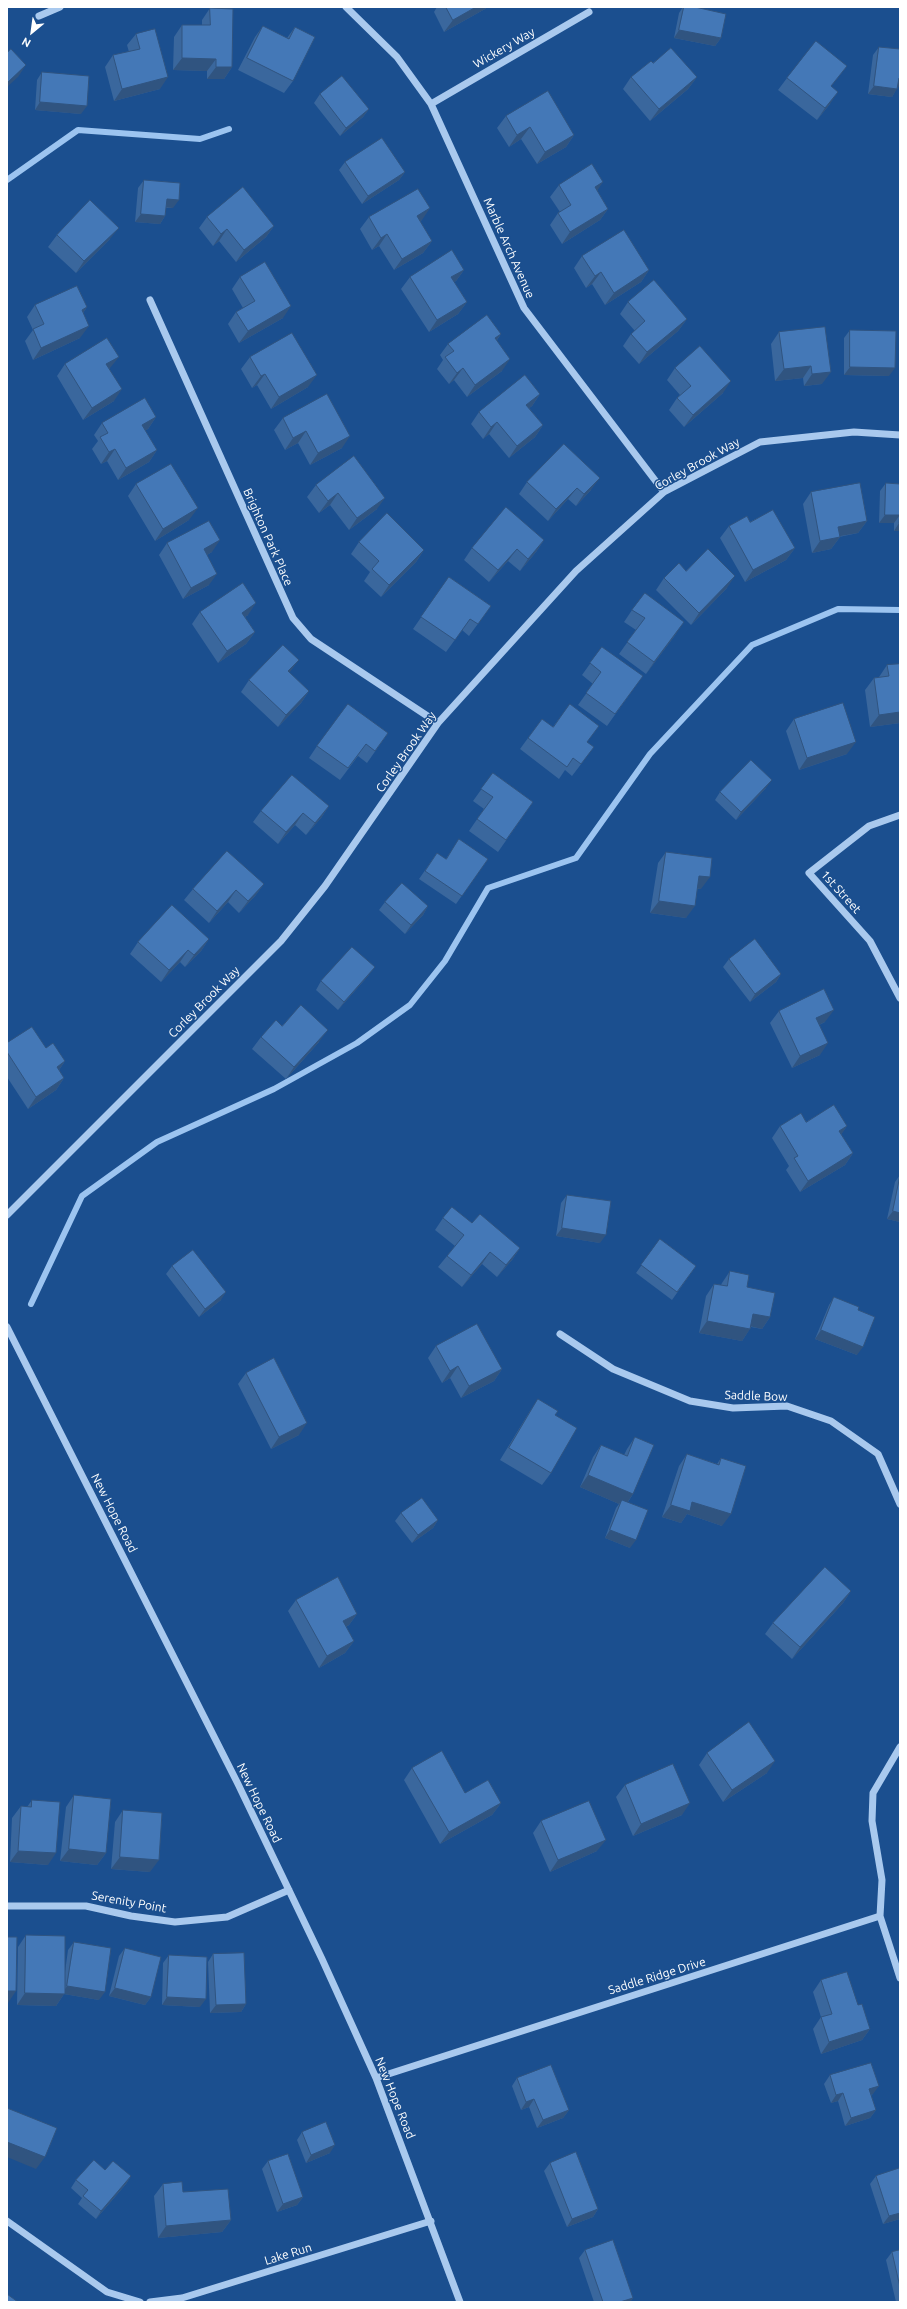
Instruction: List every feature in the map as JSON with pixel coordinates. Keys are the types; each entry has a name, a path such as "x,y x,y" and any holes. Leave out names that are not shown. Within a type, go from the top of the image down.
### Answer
{"street":[{"path":"39,16 60,7"},
{"name":"Marble Arch Avenue","path":"346,7 397,57 431,104 524,308 664,492"},
{"name":"Wickery Way","path":"431,104 588,12"},
{"name":"Brighton Park Place","path":"150,300 293,618 311,639 438,723"},
{"name":"Corley Brook Way","path":"7,1215 281,941 325,886 438,723 576,570 664,492 760,442 854,432 900,435"},
{"name":"1st Street","path":"900,815 869,826 809,873 870,941 900,998"},
{"name":"New Hope Road","path":"7,1327 114,1535 289,1890 376,2078 431,2221 460,2302"},
{"name":"Saddle Bow","path":"560,1334 613,1369 690,1401 733,1408 787,1406 831,1421 878,1454 900,1504"},
{"path":"900,1747 873,1793 872,1821 882,1880 880,1916 900,1978"},
{"name":"Serenity Point","path":"7,1906 86,1906 131,1916 175,1922 227,1917 289,1890"},
{"name":"Saddle Ridge Drive","path":"376,2078 880,1916"},
{"path":"7,2221 107,2292 140,2302"},
{"name":"Lake Run","path":"150,2302 182,2298 431,2221"}],"building":[{"path":"446,7 476,7 453,20"},
{"path":"684,7 695,7 726,14 721,38 679,30"},
{"path":"210,8 233,9 232,67 216,67 216,59 182,58 182,25 210,25"},
{"path":"263,26 289,39 295,27 315,37 293,81 247,58"},
{"path":"155,29 168,77 122,89 113,55 140,49 136,34"},
{"path":"816,41 847,66 831,86 838,92 825,108 787,78"},
{"path":"879,47 900,49 900,78 897,89 874,86"},
{"path":"671,48 697,77 659,109 631,77 651,61 653,63"},
{"path":"11,49 26,65 7,83 7,53"},
{"path":"42,72 89,76 87,106 40,102"},
{"path":"342,76 369,109 346,128 320,94"},
{"path":"548,91 574,135 545,152 530,127 517,135 506,116"},
{"path":"382,138 405,172 368,196 345,162"},
{"path":"592,164 603,182 595,187 608,209 570,232 558,213 571,205 559,185"},
{"path":"144,180 180,183 179,200 167,199 165,216 141,214"},
{"path":"243,187 274,226 244,250 227,229 221,234 207,217"},
{"path":"418,189 430,208 417,216 432,241 402,259 387,234 381,238 369,217"},
{"path":"90,200 119,228 84,261 57,235"},
{"path":"624,230 649,270 614,293 601,272 595,276 582,256"},
{"path":"452,250 464,270 451,277 467,302 437,320 410,277"},
{"path":"265,262 291,306 248,331 236,312 255,301 240,277"},
{"path":"654,280 687,319 647,352 631,334 645,321 628,302"},
{"path":"77,286 87,307 82,310 89,326 41,348 33,329 44,324 35,305"},
{"path":"487,315 501,334 495,338 510,359 475,385 463,368 457,373 445,357 454,351 448,344"},
{"path":"825,327 831,372 812,374 811,366 784,369 779,332"},
{"path":"850,330 896,331 895,368 850,367"},
{"path":"292,333 317,375 279,397 265,374 261,376 250,357"},
{"path":"107,338 119,357 106,364 122,389 92,408 65,364"},
{"path":"700,346 731,381 693,415 677,398 691,386 675,368"},
{"path":"525,375 540,394 526,405 543,425 517,446 497,422 491,427 479,412"},
{"path":"327,394 350,436 318,453 306,431 293,438 283,418"},
{"path":"145,398 156,417 142,425 157,450 126,468 115,449 109,452 100,437 108,433 102,423"},
{"path":"564,444 600,478 584,494 577,488 556,509 527,482"},
{"path":"354,456 385,498 357,518 338,493 328,501 316,485"},
{"path":"171,464 198,508 163,529 136,484"},
{"path":"860,483 867,521 838,527 840,537 820,541 811,492"},
{"path":"886,483 900,484 900,515 885,515"},
{"path":"506,507 544,540 528,559 517,549 498,570 472,548"},
{"path":"773,510 795,548 753,570 729,526 747,516 750,522"},
{"path":"387,513 424,550 389,585 372,569 379,561 359,542"},
{"path":"209,521 220,540 204,549 217,574 191,588 167,543"},
{"path":"708,549 735,576 699,613 664,578 679,563 686,571"},
{"path":"449,577 491,606 478,624 470,619 455,640 421,617"},
{"path":"243,583 256,603 242,613 255,632 227,651 200,612"},
{"path":"645,593 684,622 654,662 627,642 645,618 632,610"},
{"path":"283,645 299,660 288,671 309,691 286,715 249,680"},
{"path":"602,647 643,676 615,714 586,693 601,672 590,663"},
{"path":"900,664 900,712 879,715 874,678 889,676 887,665"},
{"path":"843,703 856,742 807,758 794,719"},
{"path":"348,704 388,733 375,751 366,744 348,768 317,746"},
{"path":"570,704 599,726 587,742 594,747 581,764 573,758 567,767 528,738 542,719 553,727"},
{"path":"751,760 772,780 741,812 720,792"},
{"path":"493,773 533,802 506,840 477,819 493,797 481,789"},
{"path":"292,775 329,806 315,823 303,813 286,832 261,811"},
{"path":"459,839 488,859 462,896 425,871 437,853 446,859"},
{"path":"227,851 264,884 248,901 236,890 217,911 193,889"},
{"path":"666,852 712,858 710,877 699,876 695,906 659,901"},
{"path":"402,883 428,906 411,925 385,902"},
{"path":"172,905 209,939 194,955 188,950 169,970 138,942"},
{"path":"755,939 781,974 755,994 729,959"},
{"path":"352,947 375,967 344,1002 321,981"},
{"path":"824,989 834,1010 816,1018 828,1043 800,1056 779,1011"},
{"path":"301,1005 328,1030 294,1067 261,1037 276,1020 282,1026"},
{"path":"32,1027 46,1048 53,1043 65,1061 57,1067 64,1078 36,1097 7,1052 7,1043"},
{"path":"834,1105 847,1126 839,1131 853,1153 808,1181 794,1158 798,1156 780,1126 801,1113 806,1122"},
{"path":"900,1176 900,1213 893,1211"},
{"path":"567,1195 611,1201 606,1235 562,1228"},
{"path":"452,1207 472,1223 480,1214 520,1248 506,1265 490,1252 471,1275 447,1256 464,1235 443,1218"},
{"path":"660,1239 696,1266 677,1292 641,1265"},
{"path":"193,1250 226,1292 205,1309 172,1266"},
{"path":"730,1271 749,1275 747,1287 775,1293 770,1317 753,1314 750,1329 707,1321 714,1284 727,1286"},
{"path":"834,1297 859,1307 858,1310 875,1317 863,1347 821,1330"},
{"path":"477,1324 502,1369 469,1386 458,1366 450,1371 436,1346"},
{"path":"274,1358 307,1423 279,1437 246,1373"},
{"path":"538,1399 558,1411 555,1415 577,1428 551,1473 509,1448"},
{"path":"635,1437 654,1445 633,1494 588,1475 601,1445 627,1456"},
{"path":"687,1454 719,1465 721,1458 746,1466 731,1514 692,1502 690,1511 671,1505"},
{"path":"422,1498 438,1520 418,1535 401,1513"},
{"path":"622,1500 648,1510 636,1540 610,1530"},
{"path":"825,1567 851,1591 800,1647 773,1623"},
{"path":"338,1577 357,1614 343,1621 354,1641 327,1656 296,1600"},
{"path":"749,1722 775,1761 732,1790 707,1753"},
{"path":"442,1751 465,1793 488,1780 501,1803 449,1832 412,1768"},
{"path":"673,1764 690,1803 641,1824 625,1785"},
{"path":"74,1795 111,1799 106,1853 69,1849"},
{"path":"32,1800 60,1802 56,1853 18,1851 21,1806 31,1807"},
{"path":"589,1801 606,1840 558,1860 541,1821"},
{"path":"123,1810 162,1813 159,1860 120,1857"},
{"path":"26,1935 65,1936 65,1994 25,1993"},
{"path":"7,1937 17,1937 16,1991 7,1991"},
{"path":"74,1942 111,1948 105,1992 67,1986"},
{"path":"125,1948 161,1957 151,1997 115,1988"},
{"path":"244,1953 246,2004 216,2005 213,1954"},
{"path":"169,1955 207,1957 206,1999 167,1997"},
{"path":"847,1972 858,2005 862,2004 870,2029 829,2042 821,2017 832,2014 821,1980"},
{"path":"871,2063 879,2086 869,2089 876,2110 851,2118 843,2093 836,2095 830,2075"},
{"path":"551,2065 569,2110 543,2120 534,2099 526,2102 517,2078"},
{"path":"7,2108 57,2128 45,2157 7,2142"},
{"path":"326,2122 335,2145 311,2155 302,2132"},
{"path":"576,2152 598,2209 572,2219 550,2163"},
{"path":"288,2154 303,2197 283,2204 268,2161"},
{"path":"94,2160 105,2170 113,2161 131,2176 101,2211 83,2196 88,2190 76,2180"},
{"path":"900,2168 900,2213 889,2216 876,2176"},
{"path":"182,2182 183,2192 228,2189 231,2220 166,2226 163,2184"},
{"path":"613,2240 633,2298 620,2302 603,2302 585,2250"},
{"path":"900,2250 900,2287 892,2252"},
{"path":"7,2294 18,2302 7,2302"}],"waterway":[{"path":"7,180 78,130 200,139 229,129"},
{"path":"31,1304 82,1196 157,1142 274,1089 357,1043 410,1005 445,961 488,888 576,858 650,754 752,645 838,609 900,610"}]}
